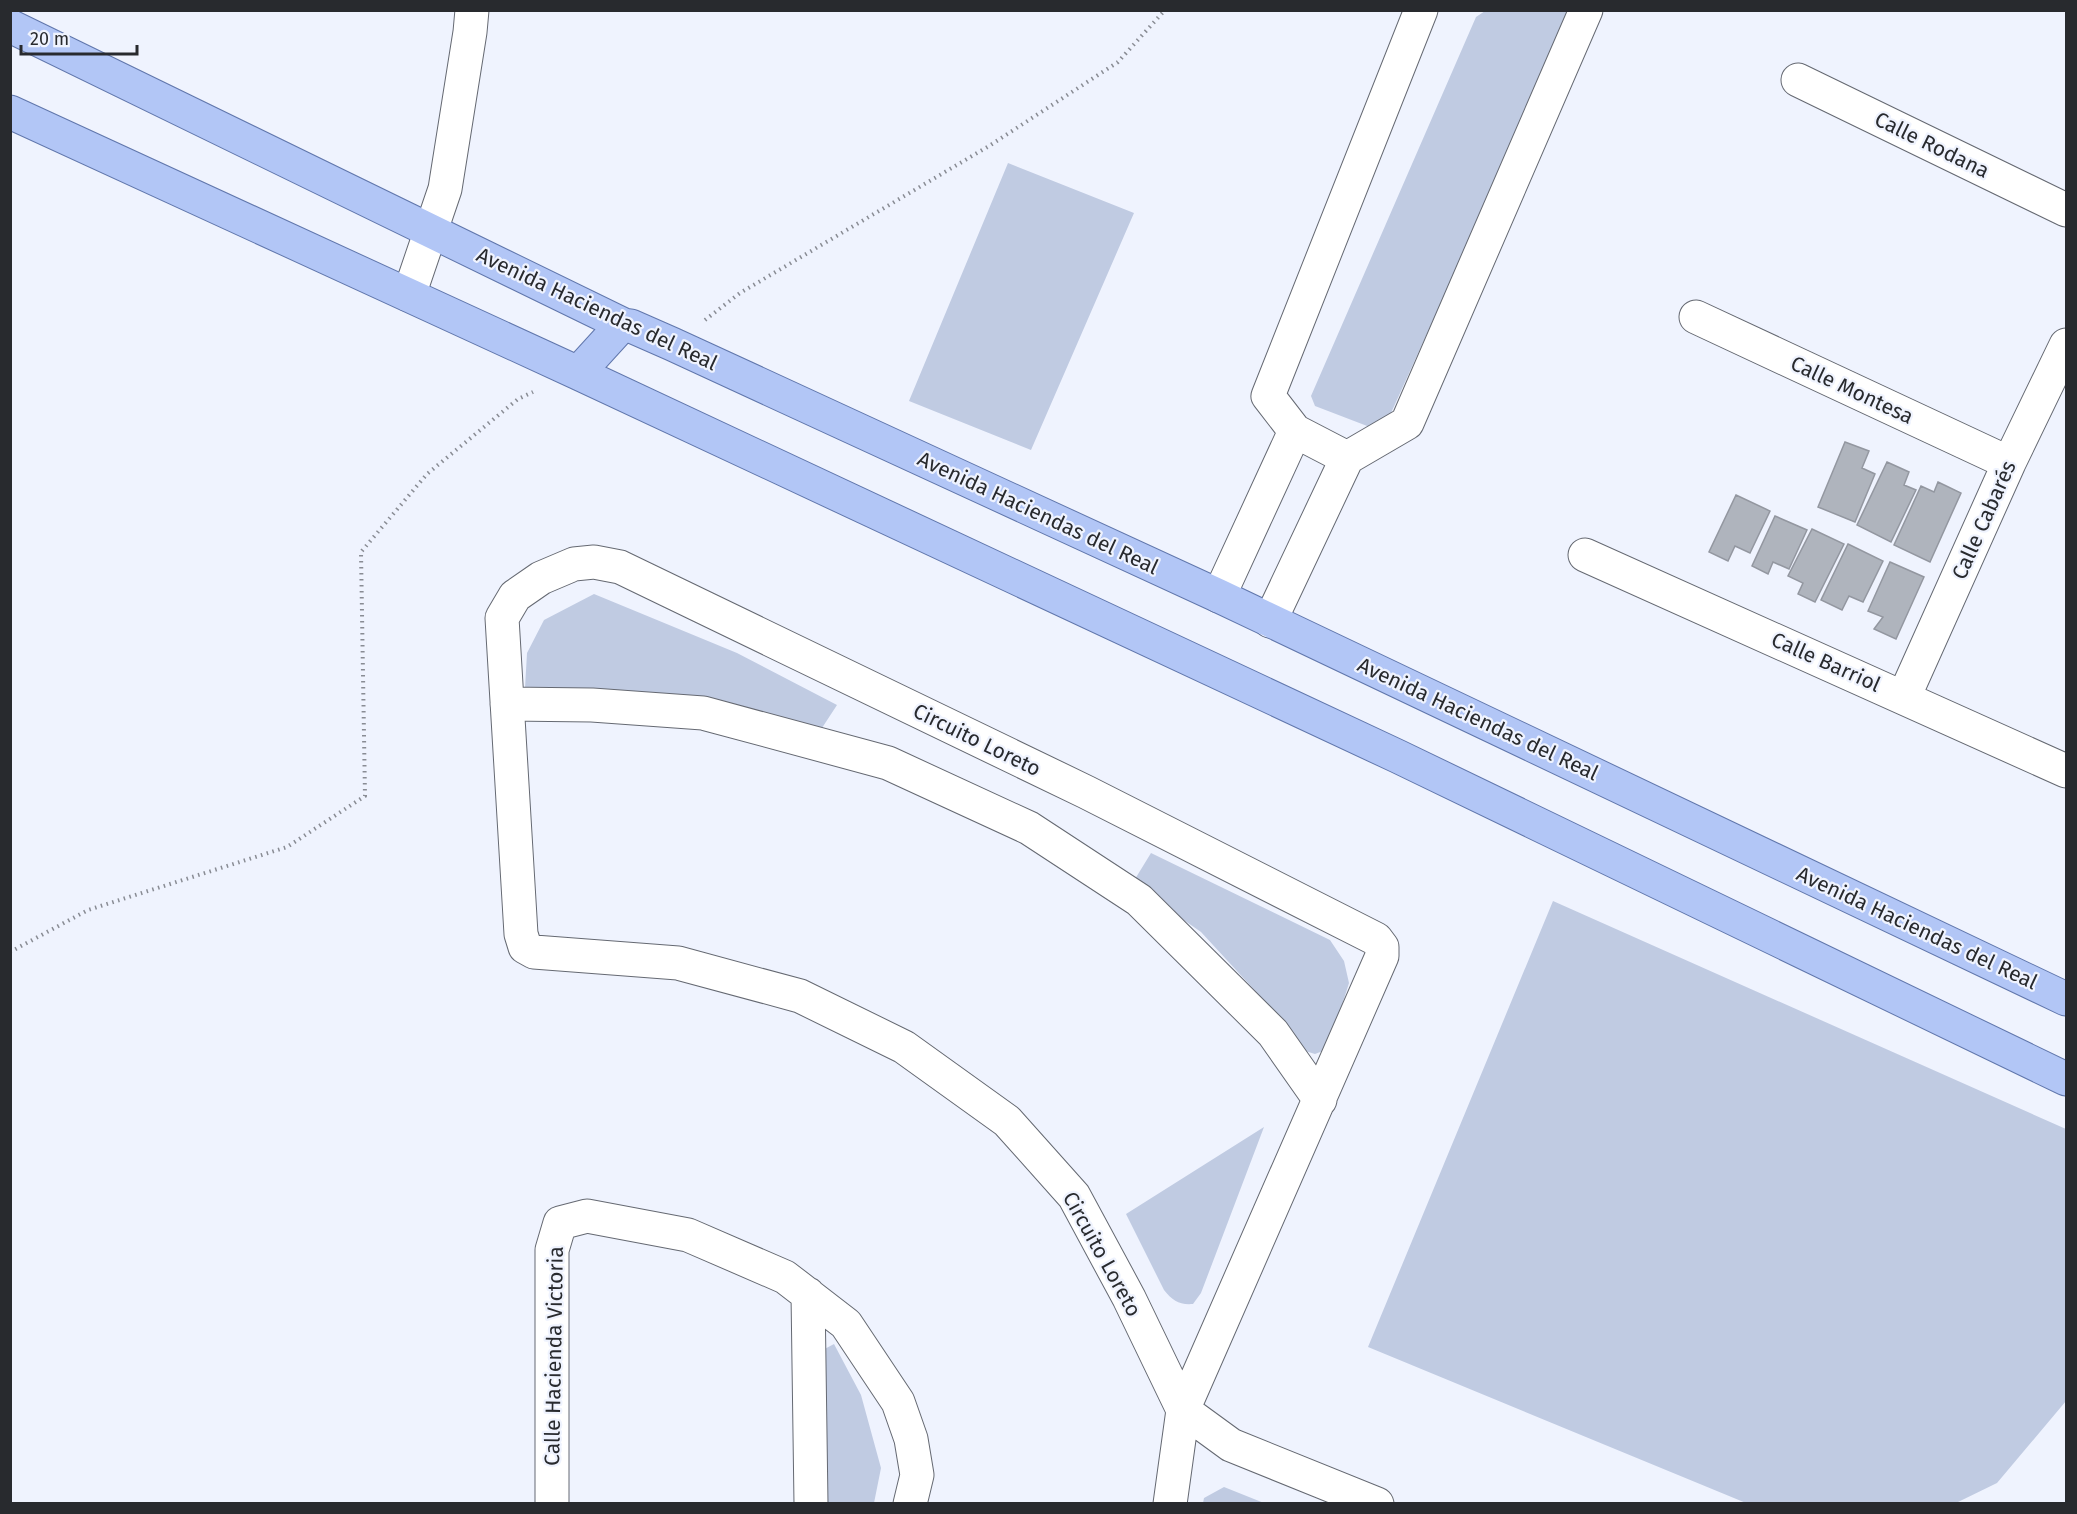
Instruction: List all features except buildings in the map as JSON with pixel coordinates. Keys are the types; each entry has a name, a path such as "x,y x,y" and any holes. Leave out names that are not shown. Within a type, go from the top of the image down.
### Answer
{"main road":[{"name":"Avenida Haciendas del Real","path":"10,26 624,325 672,344 1219,596 2067,999"},
{"path":"10,112 578,373 1387,751 2067,1079"},
{"path":"578,373 624,325"}],"street":[{"path":"409,295 445,189 471,32 472,10"},
{"path":"1347,458 1295,431 1268,396 1421,10"},
{"path":"1270,621 1347,458 1407,423 1586,10"},
{"name":"Calle Rodana","path":"1798,80 2067,210"},
{"name":"Calle Montesa","path":"1696,317 2009,463"},
{"name":"Calle Cabarés","path":"1904,697 2009,463 2067,345"},
{"path":"1219,596 1295,431"},
{"name":"Calle Barriol","path":"1585,555 2067,771"},
{"name":"Circuito Loreto","path":"1170,1503 1183,1410 1382,956 1382,946 1376,939 1086,792 620,567 594,562 574,564 541,578 515,596 502,618 521,934 525,947 534,952 678,963 800,996 904,1047 1007,1121 1074,1196 1130,1298 1183,1410 1231,1445 1377,1503"},
{"path":"507,704 592,705 703,713 888,763 1029,828 1139,900 1273,1033 1320,1100"},
{"name":"Calle Hacienda Victoria","path":"552,1503 552,1250 560,1223 587,1216 688,1235 785,1277 846,1324 898,1402 911,1438 917,1475 910,1503"},
{"path":"808,1294 811,1503"}],"path":[{"path":"672,344 740,293 989,146 1118,62 1165,10"},
{"path":"10,952 88,910 287,848 365,796 361,552 428,474 518,399 578,373"}],"shaded area":[{"path":"1485,11 1573,11 1386,424 1375,429 1315,406 1311,396 1476,17"},
{"path":"1008,163 1134,213 1031,450 909,401"},
{"path":"594,594 737,653 837,705 820,731 540,700 525,688 527,653 544,620"},
{"path":"1151,853 1330,940 1344,961 1349,983 1328,1049 1315,1054 1302,1050 1283,1021 1201,932 1132,884"},
{"path":"1553,901 2066,1129 2066,1401 1997,1483 1956,1503 1746,1503 1368,1347"},
{"path":"1264,1127 1201,1293 1193,1304 1177,1302 1164,1290 1126,1214"},
{"path":"834,1344 861,1395 881,1468 874,1503 824,1503 819,1352"},
{"path":"1224,1487 1264,1503 1203,1503 1204,1498"}]}
